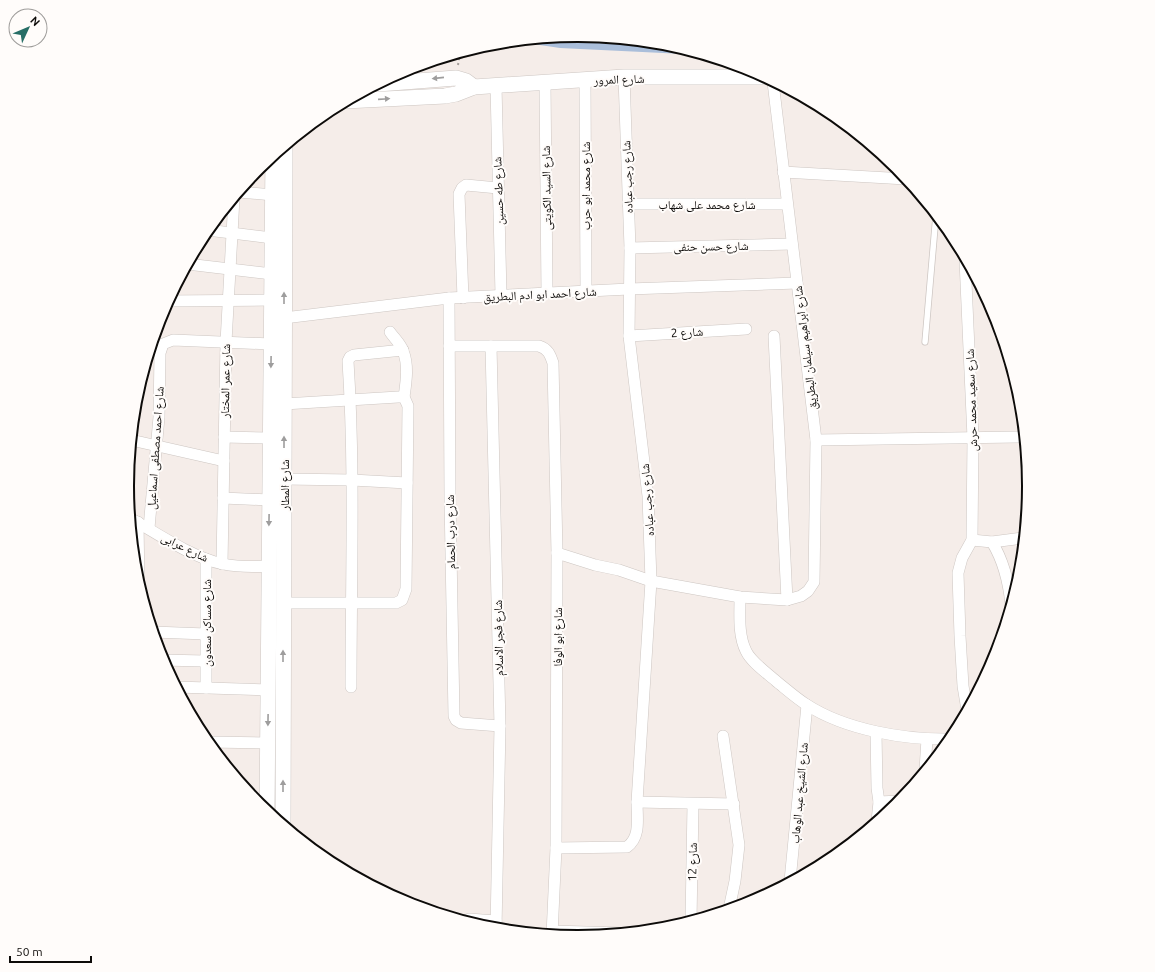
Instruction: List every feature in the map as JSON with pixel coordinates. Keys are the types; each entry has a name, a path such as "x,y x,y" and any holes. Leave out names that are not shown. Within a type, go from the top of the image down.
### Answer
{"street":[{"name":"شارع المرور","path":"357,100 445,96 474,88 624,77 749,77"},
{"name":"شارع رجب عباده","path":"556,848 627,847 633,843 637,835 637,802 651,581 648,496 629,336 630,248 624,77"},
{"path":"393,83 456,78 466,81 474,88"},
{"name":"شارع محمد ابو حرب","path":"585,80 586,291"},
{"name":"شارع السيد الكويتى","path":"545,82 547,293"},
{"name":"شارع طه حسين","path":"496,86 501,295"},
{"name":"شارع ابراهيم سيلمان البطريق","path":"774,88 816,440 814,582 801,596 787,600"},
{"name":"شارع المطار","path":"267,803 269,566 276,538 284,479 285,152"},
{"name":"شارع المطار","path":"273,163 269,500 276,538 284,603 283,818"},
{"path":"783,172 897,178"},
{"path":"463,298 459,194 462,188 466,185 498,188"},
{"path":"244,192 273,195"},
{"name":"شارع محمد على شهاب","path":"628,204 787,204"},
{"name":"شارع عمر المختار","path":"222,564 226,342 234,206"},
{"path":"214,231 272,238"},
{"name":"شارع حسن حنفى","path":"630,248 792,244"},
{"path":"193,265 272,274"},
{"name":"شارع سعيد محمد حرش","path":"966,271 974,438 972,540"},
{"name":"شارع احمد ابو ادم البطريق","path":"284,318 449,298 629,289 797,283"},
{"name":"شارع درب الحمام","path":"449,298 448,346 454,716 460,723 500,726"},
{"path":"174,301 272,300"},
{"name":"شارع 2","path":"629,336 746,329"},
{"path":"284,603 396,602 402,600 404,595 406,589 408,406 404,397 406,369 403,350 390,332"},
{"path":"557,553 651,581 740,597 787,600 774,336"},
{"name":"شارع احمد مصطفى اسماعيل","path":"149,528 160,402 160,353 163,344 173,340 226,342"},
{"path":"226,342 271,344"},
{"path":"448,346 491,346"},
{"name":"شارع ابو الوفا","path":"491,346 539,346 546,348 551,355 553,362 557,553 556,848 552,929"},
{"name":"شارع فجر الاسلام","path":"491,346 500,726 496,922"},
{"path":"351,687 352,480 351,401 348,361 350,357 354,355 403,350"},
{"path":"284,404 404,397"},
{"path":"224,437 270,438"},
{"path":"816,440 1019,437"},
{"path":"136,441 224,461"},
{"path":"284,479 352,480 407,483"},
{"path":"223,498 269,500"},
{"name":"شارع عرابى","path":"135,520 206,559 222,564 253,567 269,566"},
{"path":"966,701 963,686 960,636 958,573 962,558 972,540 992,542 1019,539"},
{"path":"992,542 1003,565 1008,592"},
{"name":"شارع مساكن سعدون","path":"206,559 206,688"},
{"path":"740,597 740,628 746,652 759,667 807,705 831,718 876,732 927,739 943,739"},
{"path":"158,632 206,634"},
{"path":"169,660 206,661"},
{"path":"182,687 268,690"},
{"name":"شارع الشيخ عبد الوهاب","path":"791,875 807,705"},
{"path":"876,732 877,788 879,802 878,812"},
{"path":"723,736 739,845 735,881 730,902"},
{"path":"926,761 927,739"},
{"path":"215,742 267,743"},
{"path":"637,802 734,804"},
{"path":"879,802 889,802"},
{"name":"شارع 12","path":"691,915 693,804"}],"lane":[{"path":"925,342 935,223"}],"water":[{"path":"578,42 607,43 635,46 676,54 560,48 535,44"}]}
